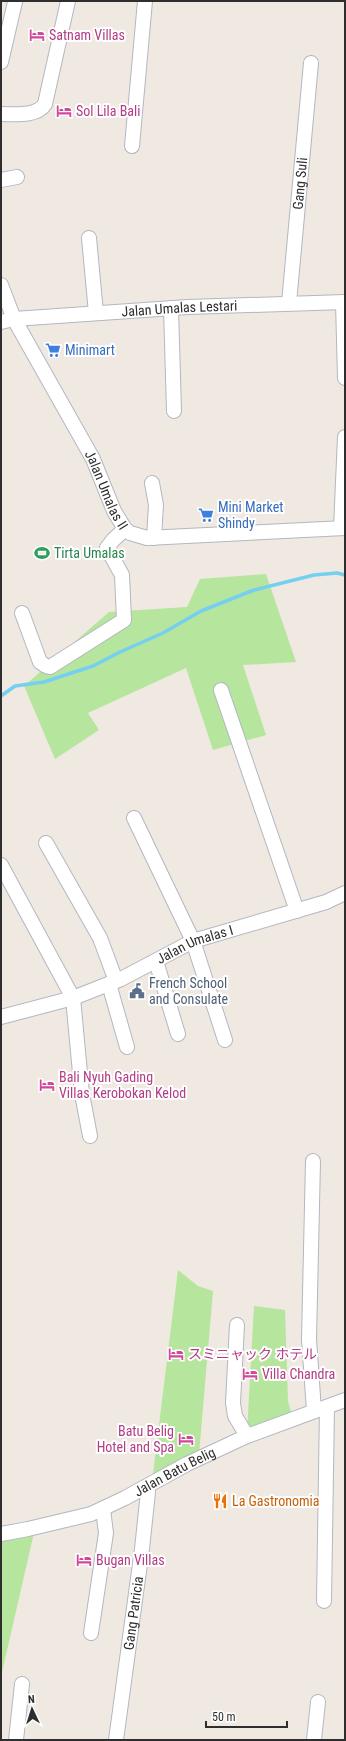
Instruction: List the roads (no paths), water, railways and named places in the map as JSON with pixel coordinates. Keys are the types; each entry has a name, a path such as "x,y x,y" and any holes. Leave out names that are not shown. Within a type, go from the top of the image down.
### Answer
{"street":[{"path":"1,114 33,112 43,109 68,1"},
{"path":"132,146 145,1"},
{"path":"1,62 16,2"},
{"name":"Gang Suli","path":"289,303 311,63"},
{"path":"1,180 17,177"},
{"path":"89,238 96,313"},
{"name":"Jalan Umalas II","path":"1,284 8,321 79,432 93,459 114,511 125,529 135,536 154,538 343,528"},
{"path":"344,302 345,378"},
{"name":"Jalan Umalas Lestari","path":"8,321 171,308 266,306 289,303 344,302"},
{"path":"171,308 174,411"},
{"path":"343,528 345,437"},
{"path":"152,483 156,505 154,538"},
{"path":"22,613 40,662 50,667 124,620 122,575 107,548 125,529"},
{"path":"221,690 298,911"},
{"path":"134,818 193,942 225,1040"},
{"path":"46,844 100,938 113,982 127,1047"},
{"path":"1,865 73,998 82,1094 90,1136"},
{"name":"Jalan Umalas I","path":"1,1017 73,998 113,982 193,942 326,902 345,893"},
{"path":"156,961 178,1034"},
{"path":"313,1161 309,1339 320,1409 324,1601"},
{"path":"236,1325 233,1403 235,1416 247,1436"},
{"name":"Jalan Batu Belig","path":"1,1534 57,1523 91,1514 146,1487 188,1464 247,1436 345,1400"},
{"name":"Gang Patricia","path":"116,1740 142,1549 148,1492 146,1487"},
{"path":"91,1633 106,1533 103,1508"},
{"path":"16,1740 22,1684"},
{"path":"314,1740 318,1702"}],"waterway":[{"path":"1,696 15,686 44,682 93,666 163,633 201,611 254,590 314,575 337,573 345,575"}],"place":[{"name":"Satnam Villas","path":"37,35"},
{"name":"Sol Lila Bali","path":"64,111"},
{"name":"Minimart","path":"53,350"},
{"name":"Mini Market Shindy","path":"206,515"},
{"name":"Tirta Umalas","path":"42,553"},
{"name":"French School and Consulate","path":"137,991"},
{"name":"Bali Nyuh Gading Villas Kerobokan Kelod","path":"47,1085"},
{"name":"スミニャック ホテル","path":"176,1354"},
{"name":"Villa Chandra","path":"250,1374"},
{"name":"Batu Belig Hotel and Spa","path":"186,1439"},
{"name":"La Gastronomia","path":"220,1501"},
{"name":"Bugan Villas","path":"84,1560"}]}
